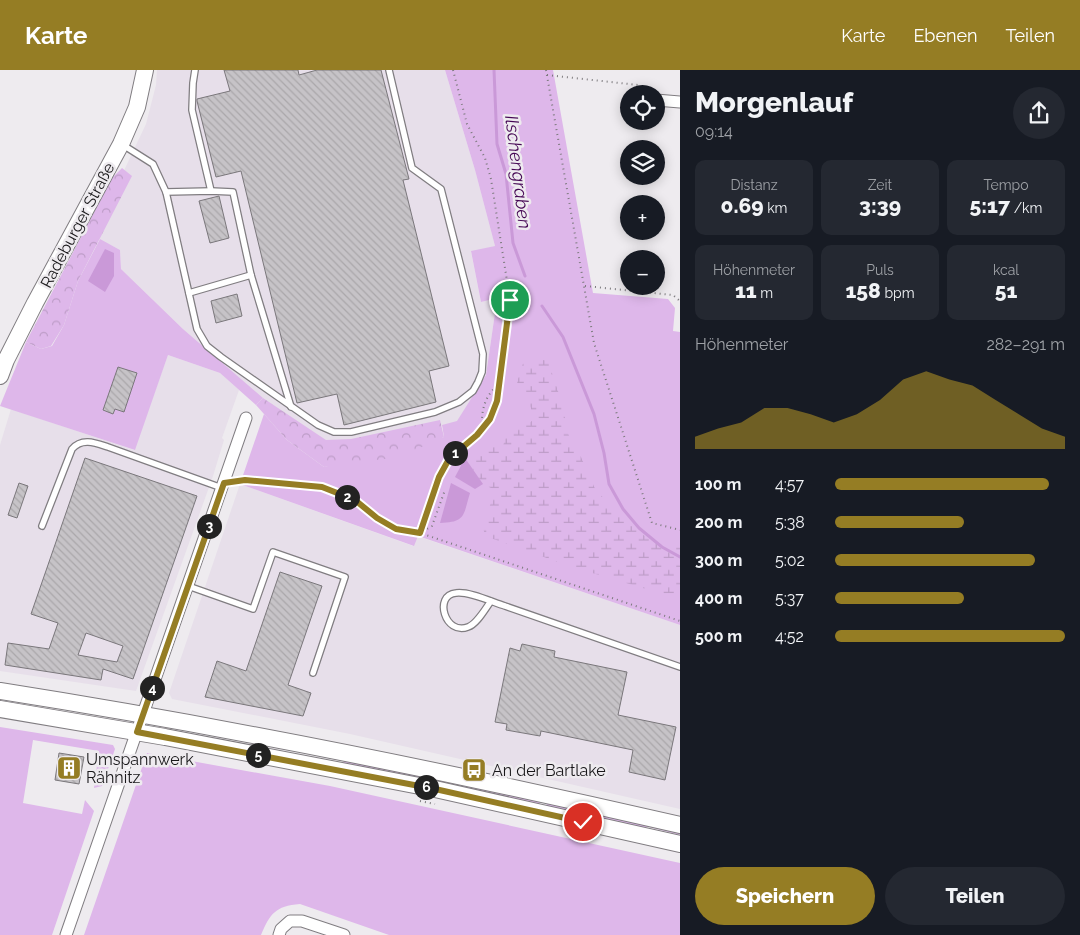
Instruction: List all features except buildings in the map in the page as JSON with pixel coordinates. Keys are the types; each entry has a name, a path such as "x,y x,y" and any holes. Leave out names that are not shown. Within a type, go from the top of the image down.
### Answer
{"main road":[{"name":"Radeburger Straße","path":"0,376 31,311 121,144 137,107 146,70"},
{"path":"0,691 143,714 429,770 680,825"},
{"path":"0,709 137,732 435,789 680,844"}],"street":[{"path":"665,101 680,102"},
{"path":"66,935 246,418"},
{"path":"280,935 281,930 290,921 302,920 344,935"}],"lane":[{"path":"195,70 192,110 211,191"},
{"path":"121,144 153,164 166,192 197,330 207,346 291,407 318,425 334,432 351,432 435,412 459,402 473,391 482,372 483,354 441,189 412,168 389,70"},
{"path":"166,192 233,192 251,275 291,407"},
{"path":"189,293 251,275"},
{"path":"42,526 72,449 84,442 92,442 108,447 223,486"},
{"path":"188,586 253,610 273,552 346,577 313,673"},
{"path":"492,602 470,627 461,628 453,626 447,620 443,610 444,602 450,595 457,592 492,602 680,667"}],"path":[{"path":"420,533 439,477 449,459 482,429 490,419 497,401 510,300 491,179 485,158 467,124 453,70"},
{"path":"546,70 594,343 652,523 680,530"},
{"path":"547,75 638,85"},
{"path":"585,286 673,295 680,301"},
{"path":"482,429 485,402 491,390 499,384"},
{"path":"223,486 245,480 322,487 355,500 377,518 396,529 420,533 680,621"},
{"path":"420,533 432,526 445,490"},
{"path":"420,801 439,805"}],"shaded area":[{"path":"157,70 445,70 475,170 495,246 471,252 481,302 493,298 495,313 486,375 457,422 324,452 183,329 121,269 120,250 93,236 146,124 156,85"},
{"path":"105,249 114,253 114,276 105,292 88,281"},
{"path":"168,355 220,373 239,390 222,438 224,440 213,476 136,691 0,671 0,445 11,409 134,450"},
{"path":"465,458 483,484 475,489 455,477"},
{"path":"451,483 470,493 464,512 459,519 440,523"},
{"path":"240,484 413,546 417,536 680,625 680,809 350,734 172,699 169,693"}],"green space":[{"path":"445,70 553,70 593,293 668,299 675,308 673,331 680,332 680,625 418,536 414,546 240,484 264,414 287,440 324,467 444,437 442,425 457,421 486,375 495,313 493,299 481,302 471,251 495,246 475,170"},
{"path":"122,168 132,176 78,281 64,325 51,346 41,349 26,342 112,178"},
{"path":"100,239 120,250 121,269 183,329 263,398 256,405 220,373 168,355 135,450 0,406 26,342 41,349 52,346 64,325 78,281"},
{"path":"535,358 548,361 562,403 568,434 581,457 596,491 647,538 680,547 680,599 572,567 485,536 483,527 495,490 483,484 465,458 485,448 503,446 508,429 531,422 531,408 517,382 523,363"},
{"path":"263,398 326,440 351,439 440,420 444,437 399,457 324,467 287,440 256,405"},
{"path":"0,727 113,745 115,749 102,786 94,788 99,751 33,740 23,803 82,814 85,800 94,811 52,935 0,935"},
{"path":"147,753 330,786 680,863 680,935 389,935 300,904 285,907 274,912 261,935 84,935"},
{"path":"344,759 540,801 539,806 343,765"},
{"path":"547,803 680,832 680,835 649,827 630,827 546,808"}],"waterway":[{"name":"Ilschengraben","path":"494,70 497,144 506,174 513,243 525,276"},
{"name":"Ilschengraben","path":"542,306 563,337 594,414 604,453 609,484 623,509 639,528 662,547 680,557"}],"place":[{"name":"Umspannwerk Rähnitz","path":"69,768"},
{"name":"An der Bartlake","path":"474,770"}],"route":[{"path":"510,300 497,401 490,419 477,435 449,459 439,477 420,533 396,529 377,518 355,500 322,487 245,480 224,483 137,732 435,789 583,822"}]}
